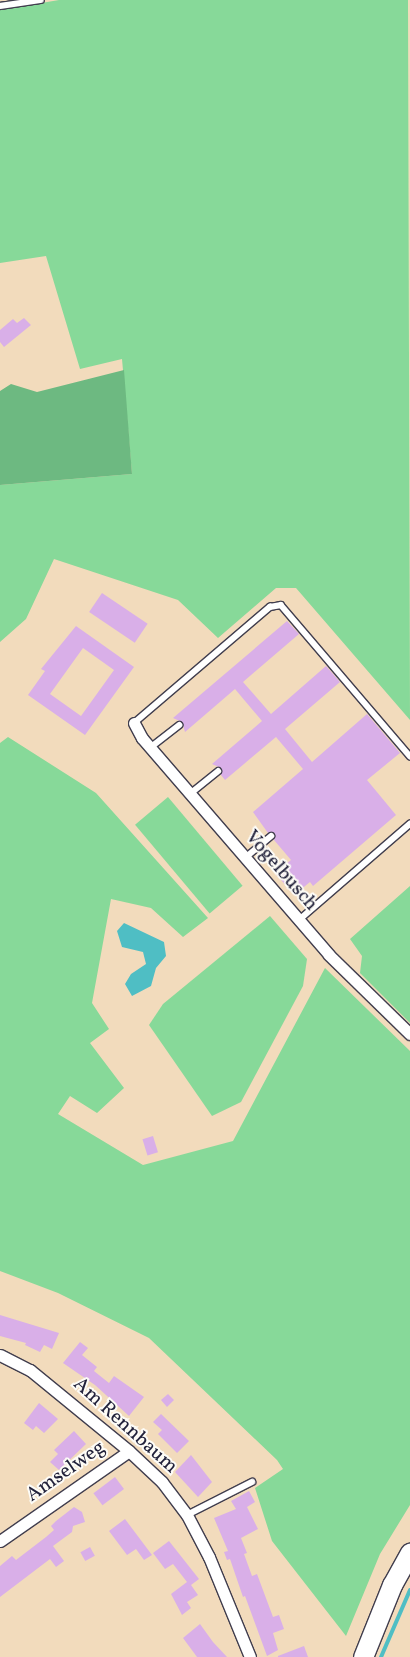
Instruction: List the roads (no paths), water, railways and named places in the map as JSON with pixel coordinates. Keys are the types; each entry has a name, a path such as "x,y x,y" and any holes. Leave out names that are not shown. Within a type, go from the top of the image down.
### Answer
{"main road":[{"path":"363,1657 388,1593 410,1553"}],"street":[{"name":"Vogelbusch","path":"134,723 150,748 329,955 410,1034"},
{"name":"Am Rennbaum","path":"0,1355 30,1370 130,1450 162,1482 187,1515 209,1557 250,1657"},
{"name":"Amselweg","path":"0,1541 130,1450"}],"lane":[{"path":"0,6 41,0"},
{"path":"134,723 270,607 281,605 410,756"},
{"path":"150,748 178,725"},
{"path":"190,794 218,771"},
{"path":"299,920 410,824"},
{"path":"245,858 271,836"},
{"path":"187,1515 252,1482"}],"water":[{"path":"124,923 164,942 166,956 156,968 151,986 132,996 125,984 131,974 146,964 143,952 122,947 117,931"}],"waterway":[{"path":"381,1657 410,1590"}]}
